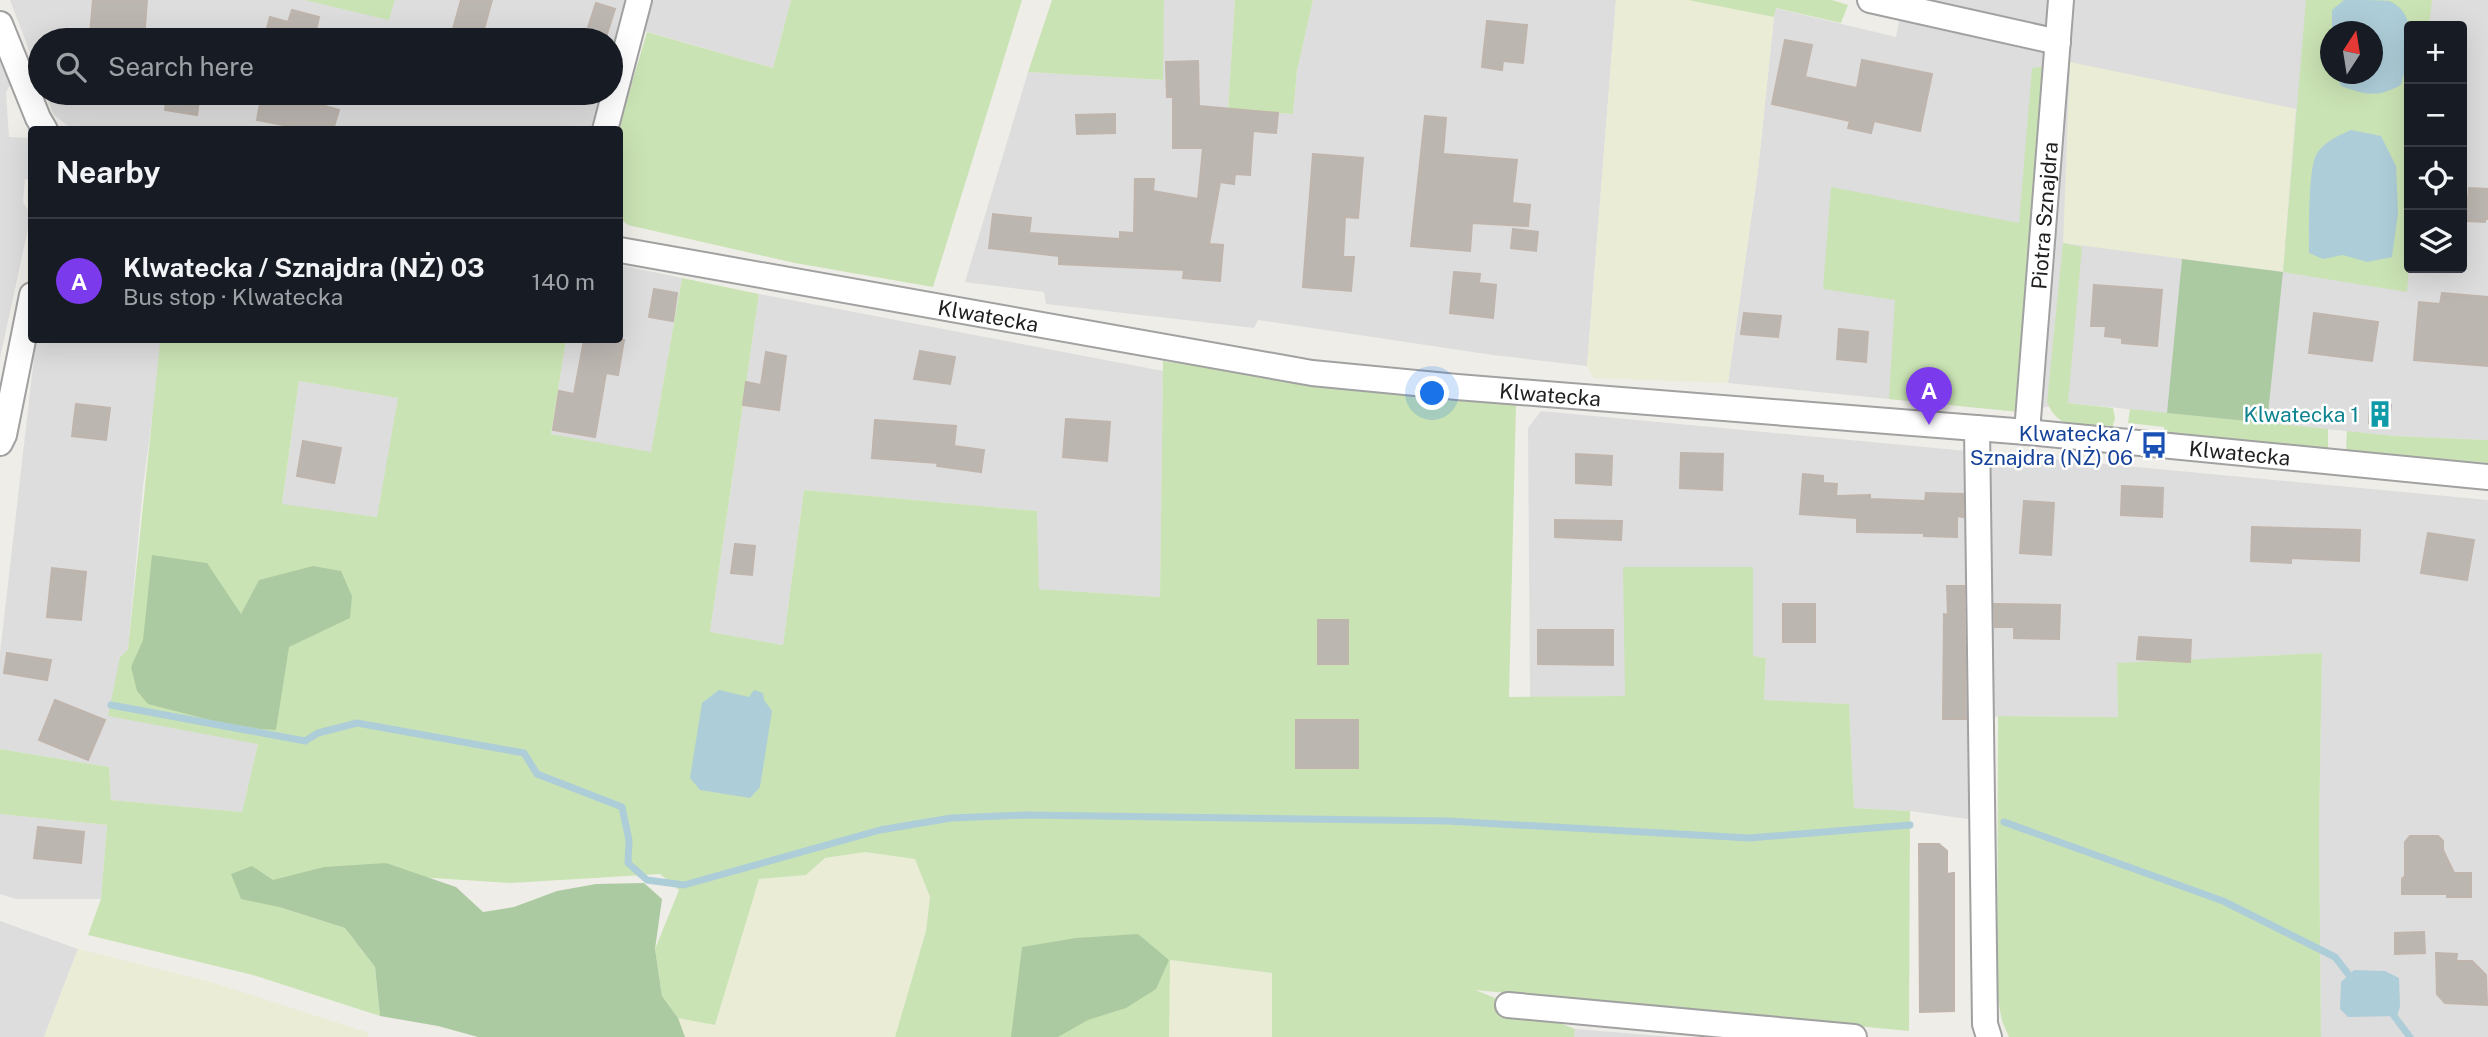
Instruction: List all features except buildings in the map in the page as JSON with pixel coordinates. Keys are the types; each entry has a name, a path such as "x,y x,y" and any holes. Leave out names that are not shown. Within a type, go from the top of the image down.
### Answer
{"street":[{"path":"623,61 639,0"},
{"path":"1870,0 2058,42"},
{"name":"Piotra Sznajdra","path":"2027,432 2061,0"},
{"path":"0,24 28,93"},
{"path":"33,105 43,126"},
{"path":"606,126 612,105"},
{"name":"Klwatecka","path":"623,251 1312,373 2027,432 2488,477"},
{"path":"0,443 4,435 28,315"},
{"path":"1977,428 1984,1033"},
{"path":"1508,1005 1854,1037"}],"shaded area":[{"path":"10,0 304,0 389,19 395,0 791,0 773,68 624,25 623,28 28,28 28,47"},
{"path":"1164,0 1235,0 1228,110 1293,114 1297,71 1313,0 1616,0 1587,366 1493,355 1258,320 1254,328 1046,304 1044,292 965,282 1028,72 1162,80"},
{"path":"1903,0 2488,0 2488,440 2395,436 2068,403 2020,412 1728,383 1758,170 1775,8 1896,37"},
{"path":"0,53 12,82 6,92 9,137 28,138 28,180 25,179 23,202 28,210 28,229 0,358"},
{"path":"50,105 599,105 593,126 68,126 53,114"},
{"path":"623,266 682,278 651,453 551,434 566,343 623,343"},
{"path":"759,294 1163,371 1160,597 1038,589 1037,511 804,490 783,645 710,632"},
{"path":"36,343 162,343 143,487 128,649 120,657 258,744 242,812 111,800 109,767 0,749 0,653"},
{"path":"299,381 399,398 377,517 282,505"},
{"path":"1541,411 2488,500 2488,1037 2321,1037 2319,831 2322,653 2117,664 2119,717 1998,716 1973,727 1975,820 1910,811 1854,808 1849,704 1764,701 1766,658 1753,657 1753,567 1625,696 1530,698 1528,428"},
{"path":"0,814 107,825 101,899 16,899 0,894"},
{"path":"0,921 78,949 44,1037 0,1037"},
{"path":"1575,1029 1675,1037 1574,1037"}],"green space":[{"path":"304,0 395,0 389,20"},
{"path":"791,0 1022,0 933,287 795,263 628,225 623,221 623,126 619,126 647,32 773,68"},
{"path":"1052,0 1164,0 1163,80 1028,72"},
{"path":"1235,0 1313,0 1297,71 1293,114 1228,110"},
{"path":"1616,0 1688,0 1774,17 1758,170 1728,383 1594,378 1587,366"},
{"path":"1688,0 1832,0 1848,5 1841,23 1776,8 1774,17"},
{"path":"2306,0 2432,0 2430,21 2404,21 2404,273 2408,273 2407,292 2283,272"},
{"path":"2070,62 2296,109 2283,272 2063,243"},
{"path":"2046,66 2020,412 1889,399 1895,300 1823,289 1831,187 2019,223 2032,68"},
{"path":"2063,243 2082,247 2068,403 2113,408 2115,418 2112,429 2065,423 2047,402"},
{"path":"2182,259 2283,272 2267,423 2167,413"},
{"path":"682,278 759,294 710,632 783,645 804,490 1037,511 1039,589 1160,597 1163,361 1292,381 1516,404 1509,697 1625,696 1623,567 1753,567 1753,656 1766,658 1764,700 1849,704 1854,808 1910,811 1909,1031 1475,990 1575,1029 1574,1037 1272,1037 1272,973 1170,960 1169,1037 895,1037 926,931 930,897 915,859 865,852 825,858 806,875 759,879 715,1025 678,1018 662,996 655,949 679,890 660,874 511,883 340,872 279,907 345,928 375,967 380,1016 253,975 88,935 101,899 107,825 0,814 0,749 109,767 111,800 242,812 258,744 108,716 120,657 128,649 160,343 566,343 551,434 651,452","holes":["299,381 398,398 377,517 282,504"]},
{"path":"2130,409 2328,429 2328,450 2164,436 2164,427 2128,423"},
{"path":"2347,431 2488,440 2488,463 2350,451 2346,449"},
{"path":"152,555 207,563 241,614 259,580 313,566 341,571 352,596 350,618 289,647 276,730 214,721 148,704 137,691 131,667 143,640"},
{"path":"2322,653 2319,831 2321,1037 2009,1037 2002,1021 1997,994 1998,716 2118,717 2117,663"},
{"path":"865,852 915,859 930,897 926,931 895,1037 653,1037 662,996 715,1025 759,879 806,875 825,858"},
{"path":"386,863 456,887 483,912 514,907 557,891 596,884 644,883 662,899 655,949 662,996 678,1018 685,1037 478,1037 438,1026 380,1016 375,967 345,928 279,907 241,899 231,874 252,866 273,880 324,867"},
{"path":"1138,934 1169,960 1156,989 1126,1008 1088,1020 1058,1037 1011,1037 1022,947 1076,938"},
{"path":"78,949 214,983 369,1033 368,1037 44,1037"},
{"path":"1169,960 1273,973 1272,1037 1169,1037"}],"water":[{"path":"2344,0 2389,1 2399,8 2407,21 2404,21 2404,74 2401,85 2385,92 2371,94 2341,86 2340,84 2383,84 2383,21 2332,21 2332,10"},
{"path":"2351,130 2381,136 2396,166 2398,213 2392,257 2367,262 2343,255 2323,259 2309,253 2313,163 2319,150 2327,143"},
{"path":"719,690 749,697 754,690 763,693 764,700 772,711 760,787 750,798 700,790 690,778 702,703"},
{"path":"2354,970 2385,971 2399,978 2400,1007 2397,1016 2348,1017 2340,1009 2341,982"}],"waterway":[{"path":"111,705 305,741 318,733 357,723 524,753 537,774 622,807 629,840 628,863 647,880 684,885 880,830 951,818 1026,815 1447,821 1749,838 1910,825"},
{"path":"2004,822 2223,901 2335,957 2349,975"},
{"path":"2394,1016 2410,1037"}],"place":[{"name":"Klwatecka 1","path":"2380,414"},
{"name":"Klwatecka / Sznajdra (NŻ) 03","path":"1929,425"},
{"name":"Klwatecka / Sznajdra (NŻ) 06","path":"2154,445"}]}
